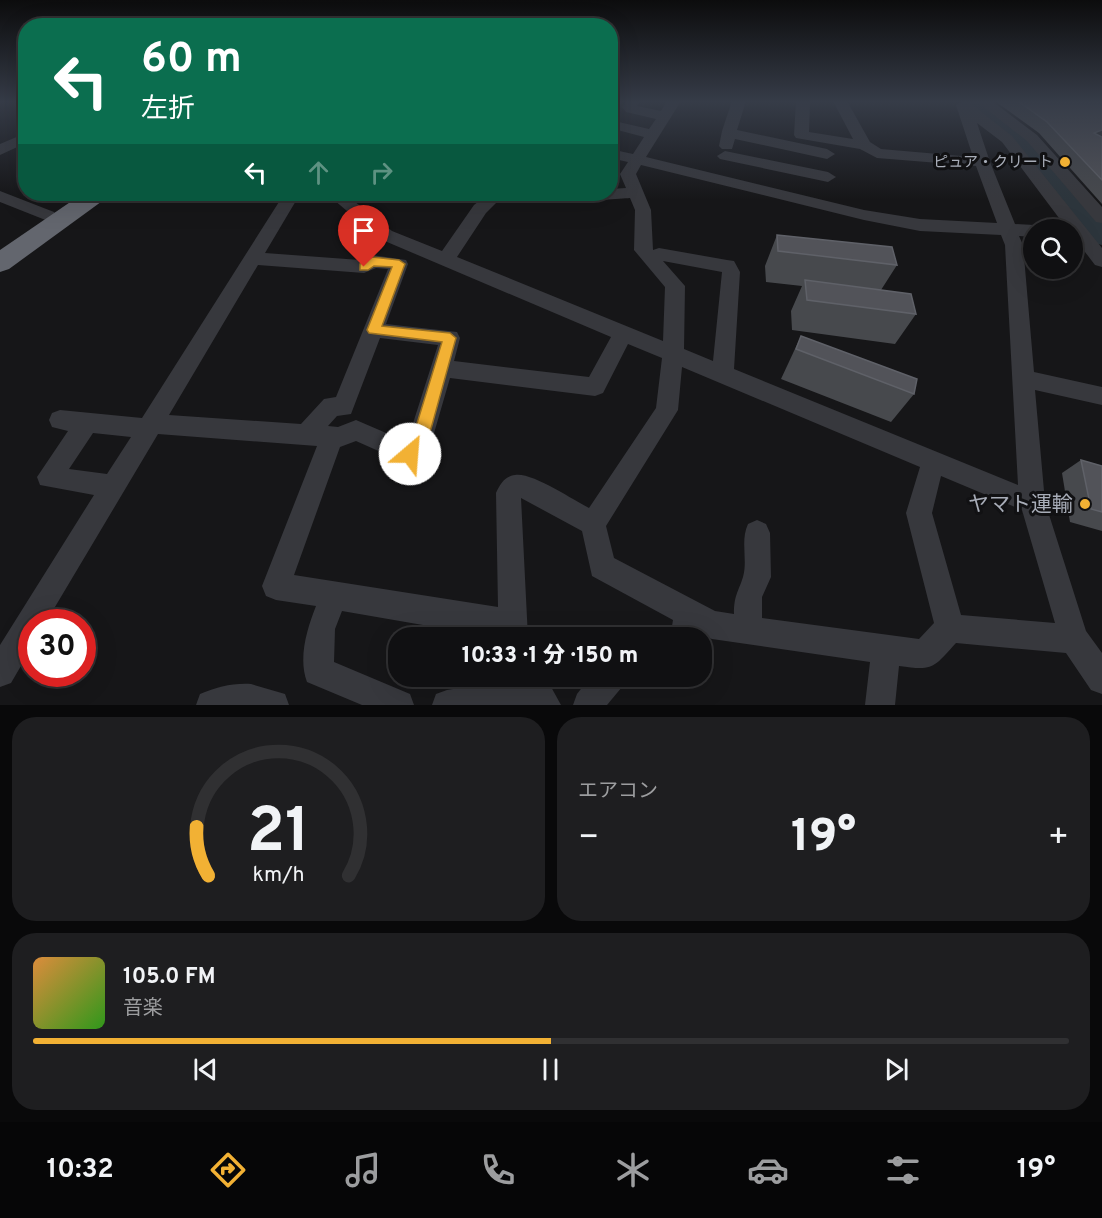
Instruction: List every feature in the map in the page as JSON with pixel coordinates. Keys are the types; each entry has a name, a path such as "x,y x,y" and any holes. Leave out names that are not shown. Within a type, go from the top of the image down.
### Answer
{"highway":[{"path":"0,249 69,201"},
{"path":"0,263 87,201"}],"street":[{"path":"652,134 628,174 643,210 643,250 675,286 674,354 667,410 593,524 602,566 686,625 712,625 925,655 950,628"},
{"path":"722,182 729,134"},
{"path":"736,134 827,146 864,145"},
{"path":"801,134 827,146"},
{"path":"858,134 864,145 877,153 982,162"},
{"path":"975,134 982,162 1014,245 1032,502 1074,639 1102,679"},
{"path":"1001,134 1085,233 1102,261"},
{"path":"1025,134 1032,138 1102,218"},
{"path":"0,150 18,141"},
{"path":"827,146 829,208"},
{"path":"618,155 829,208 920,225 1023,231"},
{"path":"726,156 828,177"},
{"path":"618,195 636,194"},
{"path":"0,196 48,216"},
{"path":"0,672 288,201"},
{"path":"344,201 386,235 1032,502"},
{"path":"446,260 486,201"},
{"path":"649,257 659,254 727,266 731,272 723,375"},
{"path":"252,258 364,267 372,261 399,264 343,407 332,406 319,435 276,586 334,595 492,627"},
{"path":"60,420 339,437 356,430 410,454 418,447 450,338 374,330"},
{"path":"442,368 595,387 623,333"},
{"path":"1023,379 1102,396"},
{"path":"87,423 49,477 113,486"},
{"path":"933,462 919,513 950,628"},
{"path":"512,627 508,493 515,486 523,486 593,524"},
{"path":"748,630 748,596 758,570 757,533"},
{"path":"334,595 321,629 318,671 399,705"},
{"path":"950,628 1074,639"},
{"path":"880,705 884,650"},
{"path":"447,705 536,690"},
{"path":"211,705 227,700 264,701 274,705"}],"building":[{"path":"1058,134 1096,134 1102,137 1102,180"},
{"path":"777,235 892,247 897,265 778,251"},
{"path":"805,280 911,294 916,314 807,300"},
{"path":"801,336 917,379 914,394 796,349"},
{"path":"1081,460 1102,466 1102,512 1091,509"}],"waterway":[{"path":"1015,134 1102,237"}],"place":[{"name":"ピュア・クリート","path":"1065,162"},
{"name":"ヤマト運輸","path":"1085,504"}],"route":[{"path":"364,267 372,261 399,264 374,330 450,338 418,447 410,454"}]}
